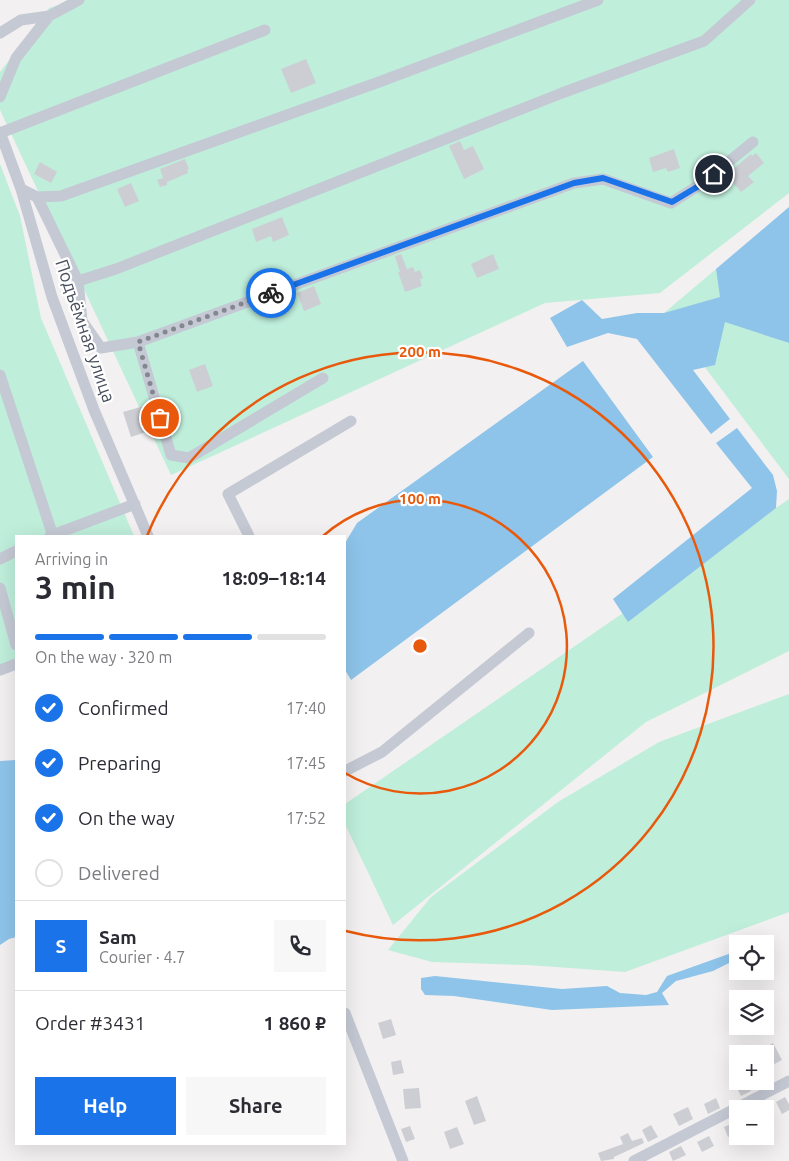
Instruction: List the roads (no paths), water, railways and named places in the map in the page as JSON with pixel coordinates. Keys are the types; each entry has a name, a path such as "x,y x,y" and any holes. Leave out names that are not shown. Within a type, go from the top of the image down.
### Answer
{"street":[{"path":"0,33 21,20 49,16 79,0"},
{"path":"21,189 37,197 62,196 379,82 598,0"},
{"path":"78,281 116,269 562,93 704,41 750,0"},
{"path":"0,98 16,58 49,16"},
{"path":"0,133 265,30"},
{"name":"Подъёмная улица","path":"0,133 21,189 52,297 94,410 148,535"},
{"path":"37,197 78,281 82,321 101,348 138,342 574,183 603,178 672,202 702,184 753,142"},
{"path":"138,342 172,455 189,458 323,378"},
{"path":"0,375 52,535"},
{"path":"248,535 228,494 351,421"},
{"path":"55,535 135,504"},
{"path":"0,559 15,552"},
{"path":"0,588 15,641"},
{"path":"346,770 382,752 529,633"},
{"path":"0,670 15,664"},
{"path":"346,1016 403,1161"},
{"path":"634,1161 789,1082"}],"water":[{"path":"789,207 789,343 725,322 715,365 693,370 730,419 711,434 637,339 608,333 567,347 550,318 582,300 602,319 637,313 664,313 720,297 716,269"},
{"path":"583,361 653,457 351,680 346,672 346,541 357,523"},
{"path":"737,428 773,475 777,491 776,508 628,622 613,599 752,488 716,443"},
{"path":"15,760 15,937 0,945 0,761"},
{"path":"729,954 729,963 713,971 676,981 662,993 669,1005 552,1010 454,996 425,995 421,989 421,978 435,976 562,989 607,986 620,993 646,995 657,992 667,976"}]}
